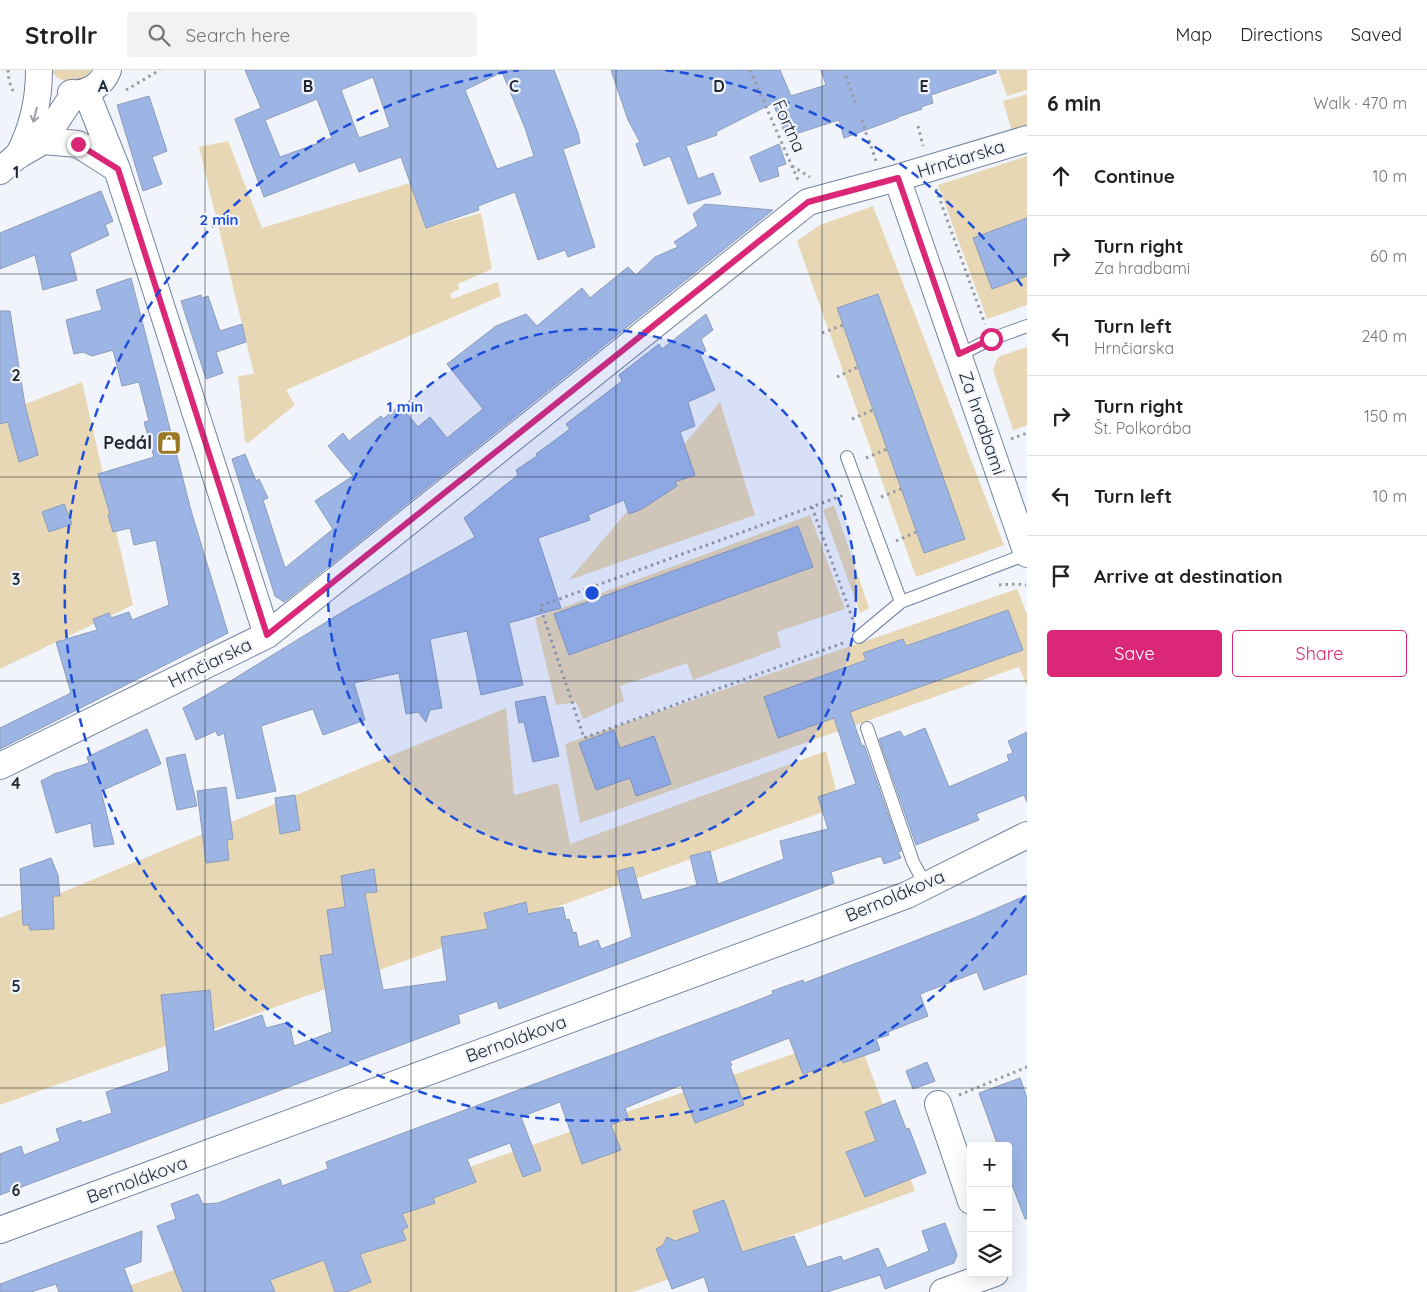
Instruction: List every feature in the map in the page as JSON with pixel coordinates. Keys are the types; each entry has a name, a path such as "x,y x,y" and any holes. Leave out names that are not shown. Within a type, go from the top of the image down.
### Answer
{"street":[{"path":"40,70 49,84 65,93 103,82"},
{"path":"9,164 29,133 34,118 38,102 40,70"},
{"path":"9,164 43,141 103,82"},
{"path":"103,82 118,169 267,635"},
{"name":"Hrnčiarska","path":"0,766 267,635 808,202 898,178 1027,139"},
{"path":"43,141 78,144 118,169"},
{"name":"Za hradbami","path":"898,178 1027,554"},
{"name":"Bernolákova","path":"0,1230 889,902 926,886 1027,835"},
{"path":"938,1104 967,1189"},
{"path":"943,1292 984,1277"},
{"path":"997,1277 1003,1292"}],"lane":[{"path":"959,354 991,339 1027,326"},
{"path":"847,456 900,602"},
{"path":"859,637 900,602 1027,554"},
{"path":"867,728 913,862 926,886"}],"path":[{"path":"103,82 160,70"},
{"name":"Fortna","path":"750,70 800,184"},
{"path":"846,76 856,105"},
{"path":"862,120 867,136"},
{"path":"918,126 924,150"},
{"path":"935,188 991,339"},
{"path":"822,334 843,325"},
{"path":"837,377 858,367"},
{"path":"852,419 873,410"},
{"path":"1010,439 1027,433"},
{"path":"866,458 888,449"},
{"path":"880,498 902,489"},
{"path":"812,507 859,637 584,738 540,606 812,507 859,490"},
{"path":"895,541 916,532"},
{"path":"993,588 1002,584 1026,585"},
{"path":"938,1104 1027,1068"}],"shaded area":[{"path":"51,70 91,70 82,79 71,82 60,79"},
{"path":"998,70 1027,70 1027,90 1007,96"},
{"path":"1027,94 1027,130 1013,135 1003,101"},
{"path":"228,141 262,228 410,183 426,228 481,213 492,269 458,284 459,289 450,294 452,299 498,282 501,296 286,390 295,405 248,443 245,442 238,376 254,374 199,147"},
{"path":"1027,156 1027,305 987,319 938,185"},
{"path":"873,206 1004,545 916,577 797,241 820,225"},
{"path":"1027,347 1027,425 1013,430 993,370 998,357"},
{"path":"82,382 133,605 0,669 0,414"},
{"path":"720,402 755,515 569,580"},
{"path":"834,505 869,608 860,613 823,510"},
{"path":"810,515 845,609 777,632 781,647 693,680 687,663 620,686 624,701 583,719 576,702 556,705 535,618"},
{"path":"1017,589 1027,614 1027,686 1019,667 580,823 565,744"},
{"path":"506,708 514,795 558,783 570,844 826,751 840,806 0,1105 0,918"},
{"path":"856,1032 915,1191 633,1292 111,1292"}],"building":[{"path":"245,70 554,70 578,133 580,143 563,149 595,247 568,257 565,250 538,260 515,192 478,206 479,210 426,228 401,157 359,172 355,162 264,197 235,119 261,108","holes":["502,72 525,128 534,156 497,169 465,90","373,77 390,127 359,138 341,90","317,99 332,138 280,157 265,120"]},
{"path":"611,70 780,70 791,96 826,85 821,70 996,70 996,73 931,95 933,103 921,107 922,109 844,138 839,120 786,137 773,103 716,132 717,135 686,146 698,179 713,173 721,194 688,204 670,156 644,166 636,144 640,142 628,120"},
{"path":"149,96 167,151 152,157 162,184 143,191 117,105"},
{"path":"779,144 786,164 777,167 779,176 760,182 750,157"},
{"path":"101,191 113,221 105,225 109,235 70,253 77,280 43,290 35,255 0,269 0,233"},
{"path":"705,204 773,210 284,602 275,596 232,459 245,454 256,481 259,479 268,498 263,500 285,568 333,529 315,501 353,476 328,446 343,433 349,441 381,416 383,419 400,405 418,427 430,417 447,438 483,409 447,364 496,326 526,314 537,326 582,288 590,298 628,267 636,275 655,257 678,247 674,242 698,226 693,214"},
{"path":"1027,218 1027,276 992,289 973,238"},
{"path":"131,278 192,514 228,633 0,749 0,728 71,693 56,642 97,630 93,619 109,613 111,618 129,612 132,620 169,605 156,540 134,545 130,528 113,532 108,515 110,514 98,474 154,457 144,422 149,421 139,382 122,386 113,350 92,356 83,352 74,354 66,320 102,310 96,290"},
{"path":"878,294 965,539 924,553 837,308"},
{"path":"201,295 202,298 208,296 220,331 242,324 246,342 216,352 223,373 206,379 181,301"},
{"path":"0,311 10,311 25,405 38,455 19,462 8,422 0,424"},
{"path":"706,314 713,330 701,339 706,351 700,354 715,390 688,402 695,426 680,432 695,475 675,482 677,486 642,509 629,514 624,500 588,515 590,520 538,538 561,608 509,623 523,685 481,695 467,631 430,639 442,708 430,710 426,722 418,712 406,714 399,673 354,683 365,720 323,735 313,709 261,726 276,791 237,799 224,733 218,736 216,731 196,740 183,708 349,608 475,537 464,518 518,475 516,470 537,456 536,454 570,429 566,424 622,381 619,375 659,344 662,349"},
{"path":"64,504 72,524 49,532 42,512"},
{"path":"798,526 813,567 569,655 554,614"},
{"path":"1008,610 1023,650 850,712 862,746 864,745 901,851 898,852 901,858 884,864 881,856 831,872 834,883 499,1009 497,1001 458,1015 460,1023 0,1195 0,1154 21,1146 24,1155 60,1141 56,1129 81,1120 82,1123 112,1113 106,1092 169,1071 161,995 210,990 214,1032 262,1015 266,1028 289,1022 294,1046 332,1032 320,956 333,954 327,910 345,907 341,876 374,869 377,892 365,893 383,990 447,981 441,937 488,929 484,913 526,902 528,914 563,907 566,920 569,919 573,933 576,932 579,947 598,940 601,949 632,937 617,871 633,867 642,900 697,885 690,856 710,851 718,884 784,859 780,841 828,829 818,797 856,784 834,718 778,738 764,697 866,660 863,653 903,639 906,646"},
{"path":"545,696 559,756 533,762 524,722 519,723 515,702"},
{"path":"925,728 949,787 1009,761 1007,755 1013,753 1008,741 1027,732 1027,802 1024,795 976,814 979,820 916,845 879,739 900,731 904,737"},
{"path":"147,729 161,764 101,791 114,844 94,847 91,823 56,833 41,781 54,774 89,763 87,757"},
{"path":"614,730 620,748 654,736 671,784 636,796 630,778 596,790 579,743"},
{"path":"185,754 197,806 177,810 166,758"},
{"path":"226,787 233,839 227,840 229,860 206,863 197,791"},
{"path":"295,795 300,830 280,834 275,798"},
{"path":"51,858 58,875 60,896 53,896 54,929 30,930 29,925 23,925 20,869"},
{"path":"1027,895 1027,974 984,990 977,972 920,994 928,1016 888,1032 889,1035 876,1039 880,1050 843,1063 842,1060 803,1074 789,1038 730,1061 732,1065 730,1066 744,1105 695,1123 681,1085 625,1108 628,1118 611,1125 621,1150 582,1164 560,1102 521,1117 541,1170 523,1177 510,1143 467,1159 476,1182 433,1198 435,1203 402,1214 408,1227 402,1230 406,1240 360,1254 371,1282 346,1292 335,1292 324,1260 270,1280 275,1292 183,1292 157,1226 176,1219 171,1204 198,1194 203,1204 218,1203 280,1179 282,1186 328,1169 326,1162 743,1006 773,994 772,991 803,980 804,983 886,952"},
{"path":"927,1062 935,1081 913,1089 906,1071"},
{"path":"1020,1078 1027,1098 1027,1219 1025,1219 1012,1185 1012,1142 997,1142 979,1093"},
{"path":"895,1100 906,1129 909,1128 926,1173 865,1197 846,1152 876,1141 865,1112"},
{"path":"724,1200 742,1252 794,1236 807,1267 841,1256 843,1261 878,1248 887,1268 929,1251 922,1231 945,1223 957,1255 954,1263 885,1289 880,1275 827,1292 709,1292 704,1277 672,1289 656,1249 663,1245 667,1237 675,1241 700,1232 693,1211"},
{"path":"142,1231 141,1262 124,1268 133,1292 59,1292 56,1284 31,1292 0,1292 0,1284"}],"place":[{"name":"Pedál","path":"169,443"}],"route":[{"path":"78,144 118,169 267,635 808,202 898,178 959,354 991,339"}]}
